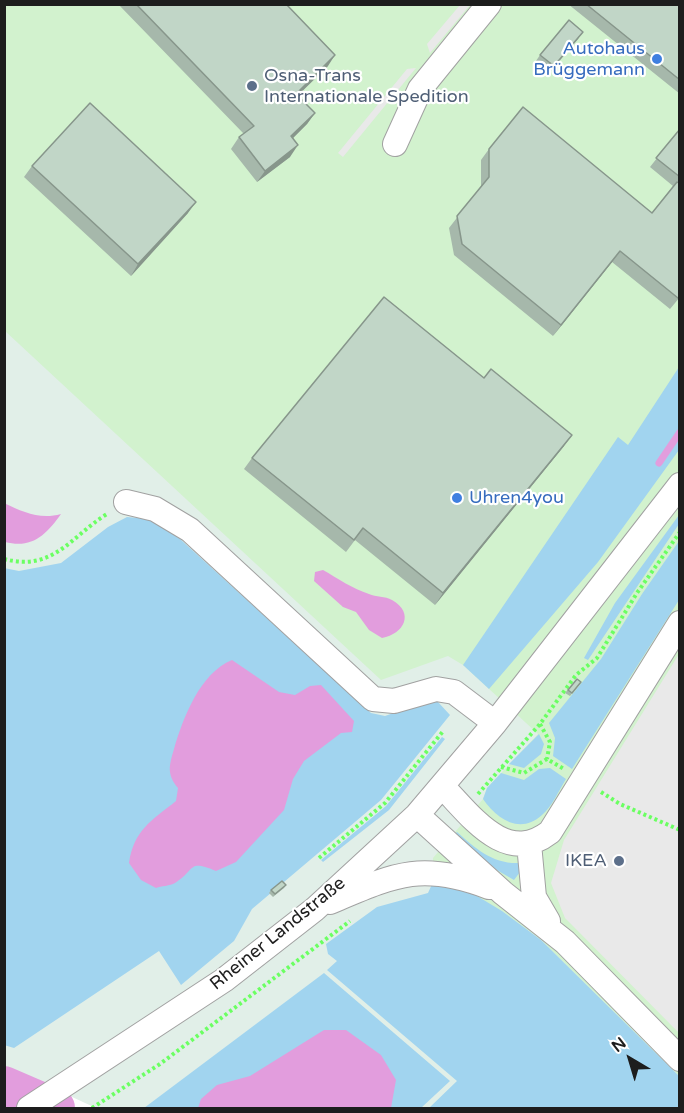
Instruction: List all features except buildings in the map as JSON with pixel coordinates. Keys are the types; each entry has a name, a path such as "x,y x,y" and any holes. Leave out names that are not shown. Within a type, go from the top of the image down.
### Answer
{"street":[{"path":"395,144 420,88 489,4"},
{"name":"Rheiner Landstraße","path":"29,1108 224,980 315,909 417,815 495,723 680,485"},
{"path":"126,502 155,509 190,530 373,699 394,701 436,688 454,692 495,723"},
{"path":"443,787 482,827 504,841 519,845 539,841 550,832 680,623"},
{"path":"417,815 503,893 565,942"},
{"path":"529,844 534,897 545,918 565,942 678,1057"},
{"path":"315,909 379,881 423,871 462,877 503,893"}],"path":[{"path":"4,559 19,563 52,556 73,543 101,518 126,502"},
{"path":"465,809 540,724 576,675 597,658 637,593 680,532"},
{"path":"540,724 550,742 547,759"},
{"path":"319,858 385,803 444,730"},
{"path":"94,1107 160,1064 356,916"}],"shaded area":[{"path":"4,5 679,5 679,1076 541,940 502,911 433,882 433,858 483,799 487,788 538,734 463,665 448,656 381,680 5,331"},
{"path":"460,5 470,5 430,53 427,44"},
{"path":"416,68 343,157 338,153 407,69"},
{"path":"679,367 679,450 598,562 489,689 463,665 618,437 628,445"},
{"path":"4,503 39,516 61,514 38,539 15,544 5,542"},
{"path":"679,515 679,524 588,660 584,658 615,603"},
{"path":"127,517 149,519 180,539 371,713 385,716 430,700 438,702 450,715 381,800 252,909 234,941 181,985 159,951 14,1048 4,1045 4,568 19,571 61,563 108,527"},
{"path":"679,541 679,600 572,769 553,756 555,738 549,723 601,659"},
{"path":"323,570 357,589 389,599 399,605 405,617 401,628 390,636 382,638 369,630 356,612 343,607 314,581 315,572"},
{"name":"IKEA","path":"679,654 679,1033 565,918 551,883 564,840"},
{"path":"232,660 279,692 295,695 310,686 321,685 354,721 352,732 341,733 304,761 293,779 284,810 236,862 216,871 196,866 175,883 156,888 141,880 129,863 131,852 139,834 145,827 176,801 178,788 171,777 170,766 182,724 202,686 221,666"},
{"path":"539,734 544,744 541,754 524,768 509,764"},
{"path":"442,737 445,739 389,810 323,862 321,860 386,806"},
{"path":"550,768 566,779 549,808 534,821 525,824 509,822 495,813 483,799 487,788 501,773 524,780 539,769"},
{"path":"457,832 485,854 501,861 519,863 523,868 514,880 488,865 453,836"},
{"path":"433,882 467,890 502,911 541,940 679,1076 679,1108 429,1108 457,1081 327,970 337,961 328,954 326,944 377,907 428,893"},
{"path":"324,973 450,1081 421,1108 144,1108"},
{"path":"324,1030 346,1030 381,1055 396,1080 391,1108 198,1108 201,1099 217,1085 250,1076"}],"pier":[{"path":"33,1079 96,1108 5,1108 4,1094"}],"waterway":[{"path":"659,463 680,432"},
{"path":"4,1086 55,1108"}],"place":[{"name":"Autohaus Brüggemann","path":"657,59"},
{"name":"Osna-Trans Internationale Spedition","path":"252,86"},
{"name":"Uhren4you","path":"457,498"},
{"name":"IKEA","path":"619,861"}]}
